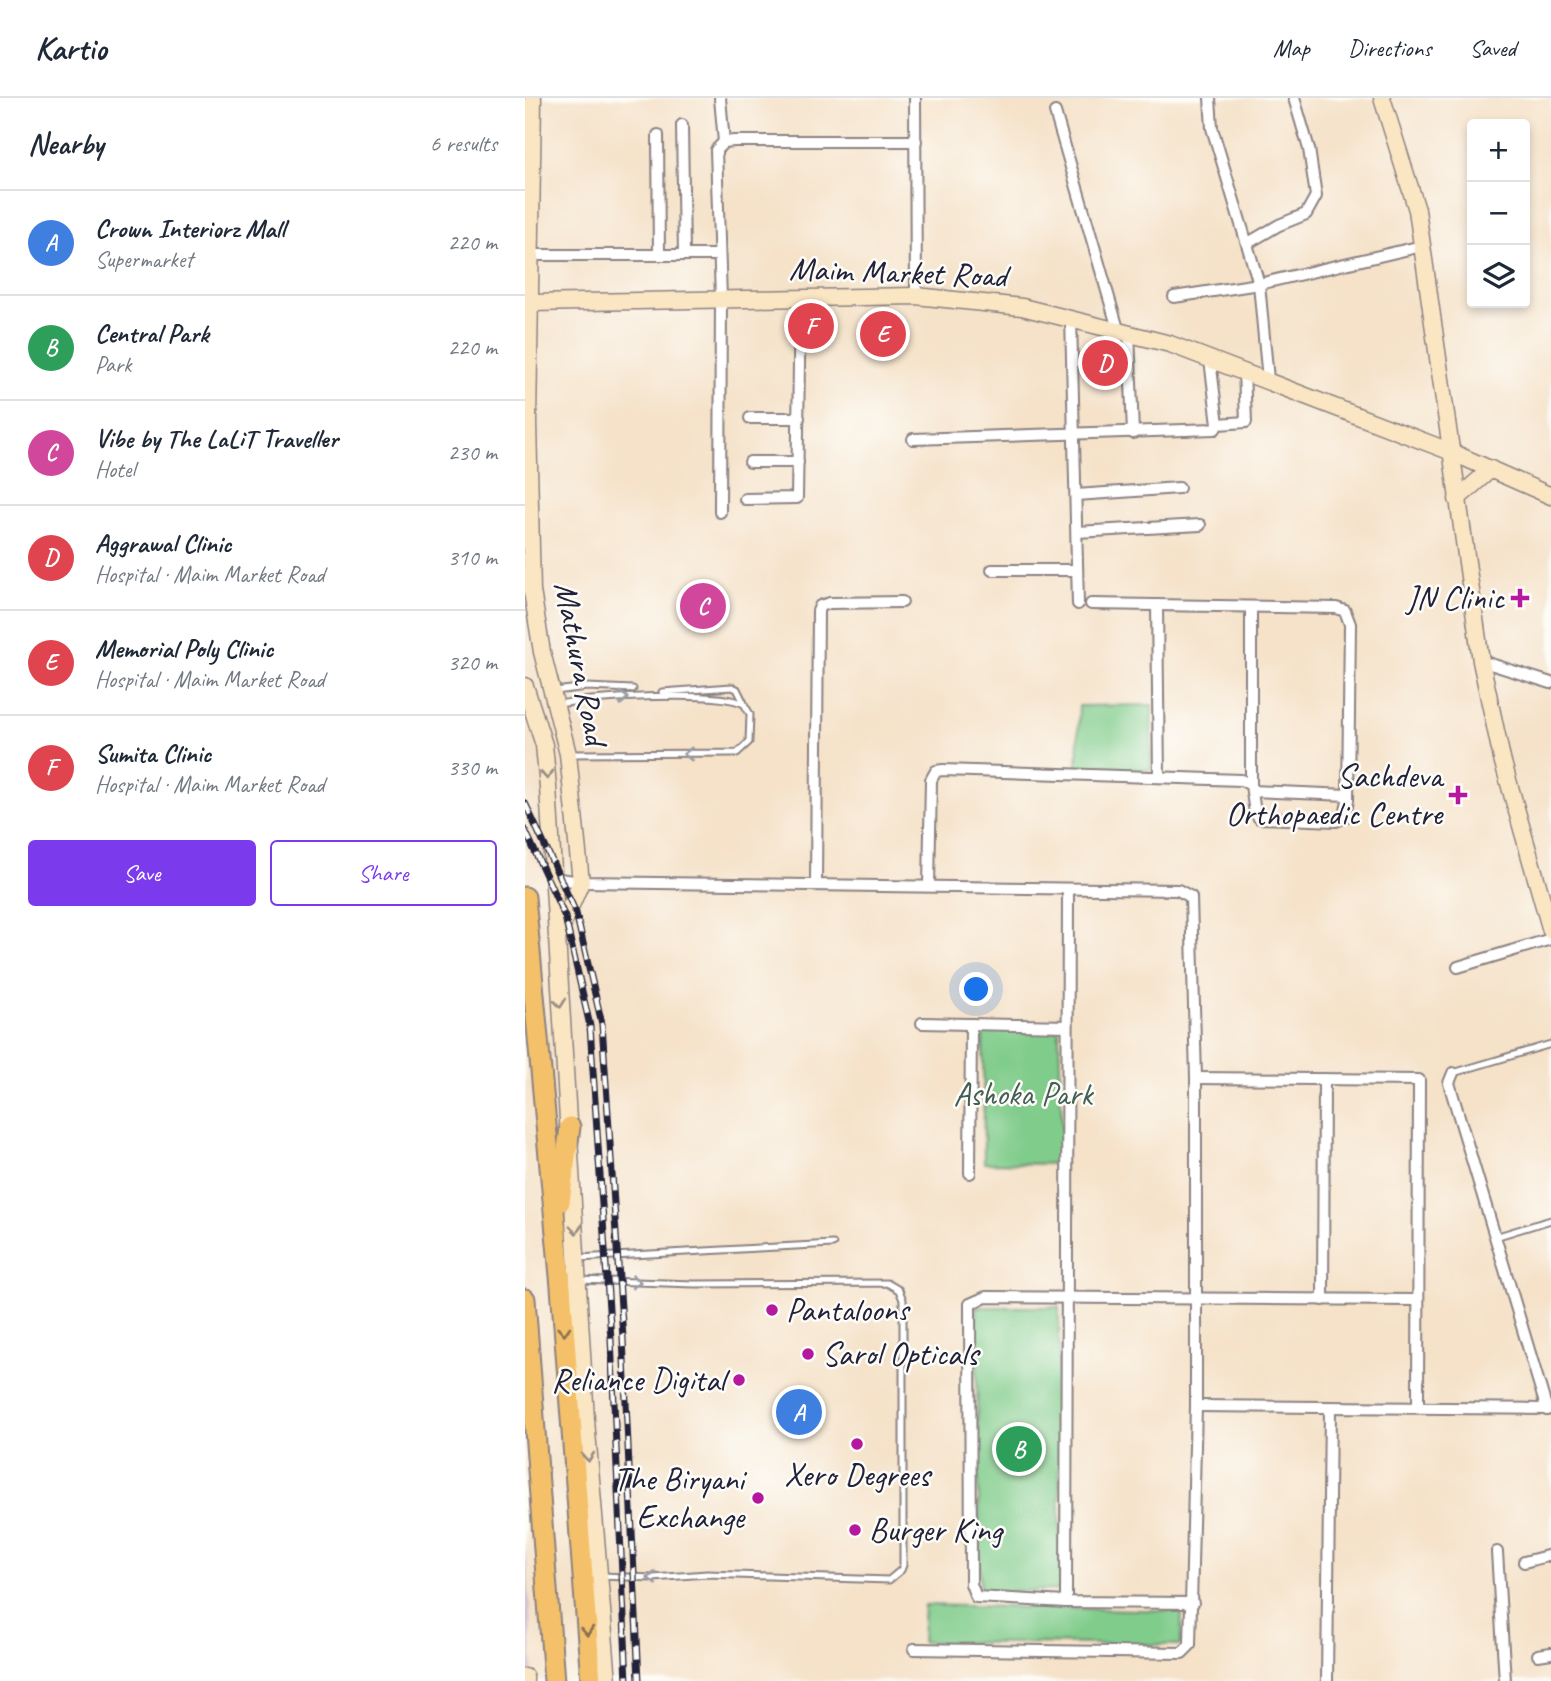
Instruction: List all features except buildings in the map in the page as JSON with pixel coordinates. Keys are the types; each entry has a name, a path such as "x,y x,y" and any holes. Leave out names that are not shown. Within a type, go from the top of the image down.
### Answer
{"highway":[{"path":"525,897 556,1236 591,1681"},
{"path":"556,1236 570,1127"},
{"path":"525,1298 554,1681"}],"street":[{"name":"Mathura Road","path":"533,98 530,255 532,591 568,754 581,882 556,942"},
{"path":"720,98 724,142"},
{"path":"915,98 916,296"},
{"path":"1210,98 1212,128 1259,284 1268,380"},
{"path":"1248,243 1279,225 1306,214 1316,195 1309,149 1294,98"},
{"path":"1382,98 1407,170 1422,246 1449,451 1481,661 1501,759 1551,931"},
{"path":"1055,112 1124,331 1133,433"},
{"path":"682,125 684,254"},
{"path":"658,135 659,254"},
{"path":"720,512 721,298 716,150 724,142 916,141"},
{"path":"1174,297 1259,284 1422,246"},
{"path":"530,255 719,254"},
{"path":"745,499 797,498 800,296"},
{"name":"Maim Market Road","path":"530,303 800,296 916,296 1000,303 1124,331 1210,359 1449,451 1551,496"},
{"path":"1071,317 1077,604"},
{"path":"1210,359 1218,424"},
{"path":"913,439 1213,430 1218,424 1246,422 1244,372"},
{"path":"750,418 799,418"},
{"path":"750,462 798,462"},
{"path":"1457,499 1491,469"},
{"path":"1076,495 1179,488"},
{"path":"1077,531 1200,525"},
{"path":"992,570 1077,569"},
{"path":"816,884 818,611 820,606 830,603 902,602"},
{"path":"1091,604 1336,608 1348,616 1348,794 1346,814 1341,820 1256,815 1252,788 1251,607"},
{"path":"1157,605 1159,776"},
{"path":"1481,661 1551,683"},
{"path":"525,686 544,745 597,1576 608,1681"},
{"path":"929,886 931,780 936,771 1241,780 1252,788 1348,794"},
{"path":"552,878 581,882 1178,890 1191,897 1196,1078 1196,1406 1192,1639 1187,1651 1182,1653 914,1649"},
{"path":"1066,1602 1068,889"},
{"path":"1458,967 1551,939"},
{"path":"922,1023 1067,1026"},
{"path":"971,1024 971,1173"},
{"path":"1196,1406 1418,1406 1549,1410 1449,1083 1453,1073"},
{"path":"1196,1078 1419,1080 1416,1300 1418,1406"},
{"path":"1323,1300 1324,1079"},
{"path":"1193,1603 981,1599 974,1593 970,1304 979,1298 1416,1300"},
{"path":"1327,1681 1330,1408"},
{"path":"1497,1552 1504,1681"},
{"path":"1524,1563 1551,1555"},
{"path":"1538,1655 1551,1653"}],"lane":[{"path":"554,698 587,687 633,689"},
{"path":"568,754 737,753 749,743 750,714 737,689 732,687 662,692"},
{"path":"554,698 721,697 744,704"},
{"path":"1453,1073 1551,1044"},
{"path":"1495,1237 1551,1220"},
{"path":"577,1258 833,1244"},
{"path":"579,1280 694,1284 887,1283 899,1290 902,1300 901,1570 889,1580 707,1574 653,1578 597,1576"}],"shaded area":[{"path":"525,1541 528,1575 533,1681 525,1681"}],"green space":[{"path":"1152,705 1151,770 1077,769 1079,706"},
{"name":"Ashoka Park","path":"983,1030 1059,1030 1063,1164 984,1163"},
{"path":"976,1307 1059,1307 1060,1590 980,1592"},
{"path":"924,1605 1182,1611 1181,1645 922,1642"}],"railway":[{"path":"525,803 576,913 602,1024 623,1338 639,1681"},
{"path":"525,830 565,917 590,1026 611,1339 627,1681"}],"place":[{"name":"Sumita Clinic","path":"811,326"},
{"name":"Memorial Poly Clinic","path":"883,334"},
{"name":"Aggrawal Clinic","path":"1105,363"},
{"name":"JN Clinic","path":"1520,598"},
{"name":"Vibe by The LaLiT Traveller","path":"703,606"},
{"name":"Sachdeva Orthopaedic Centre","path":"1458,795"},
{"name":"Pantaloons","path":"772,1310"},
{"name":"Sarol Opticals","path":"808,1354"},
{"name":"Reliance Digital","path":"739,1380"},
{"name":"Crown Interiorz Mall","path":"799,1412"},
{"name":"Xero Degrees","path":"857,1444"},
{"name":"Central Park","path":"1019,1449"},
{"name":"The Biryani Exchange","path":"758,1498"},
{"name":"Burger King","path":"855,1530"}]}
